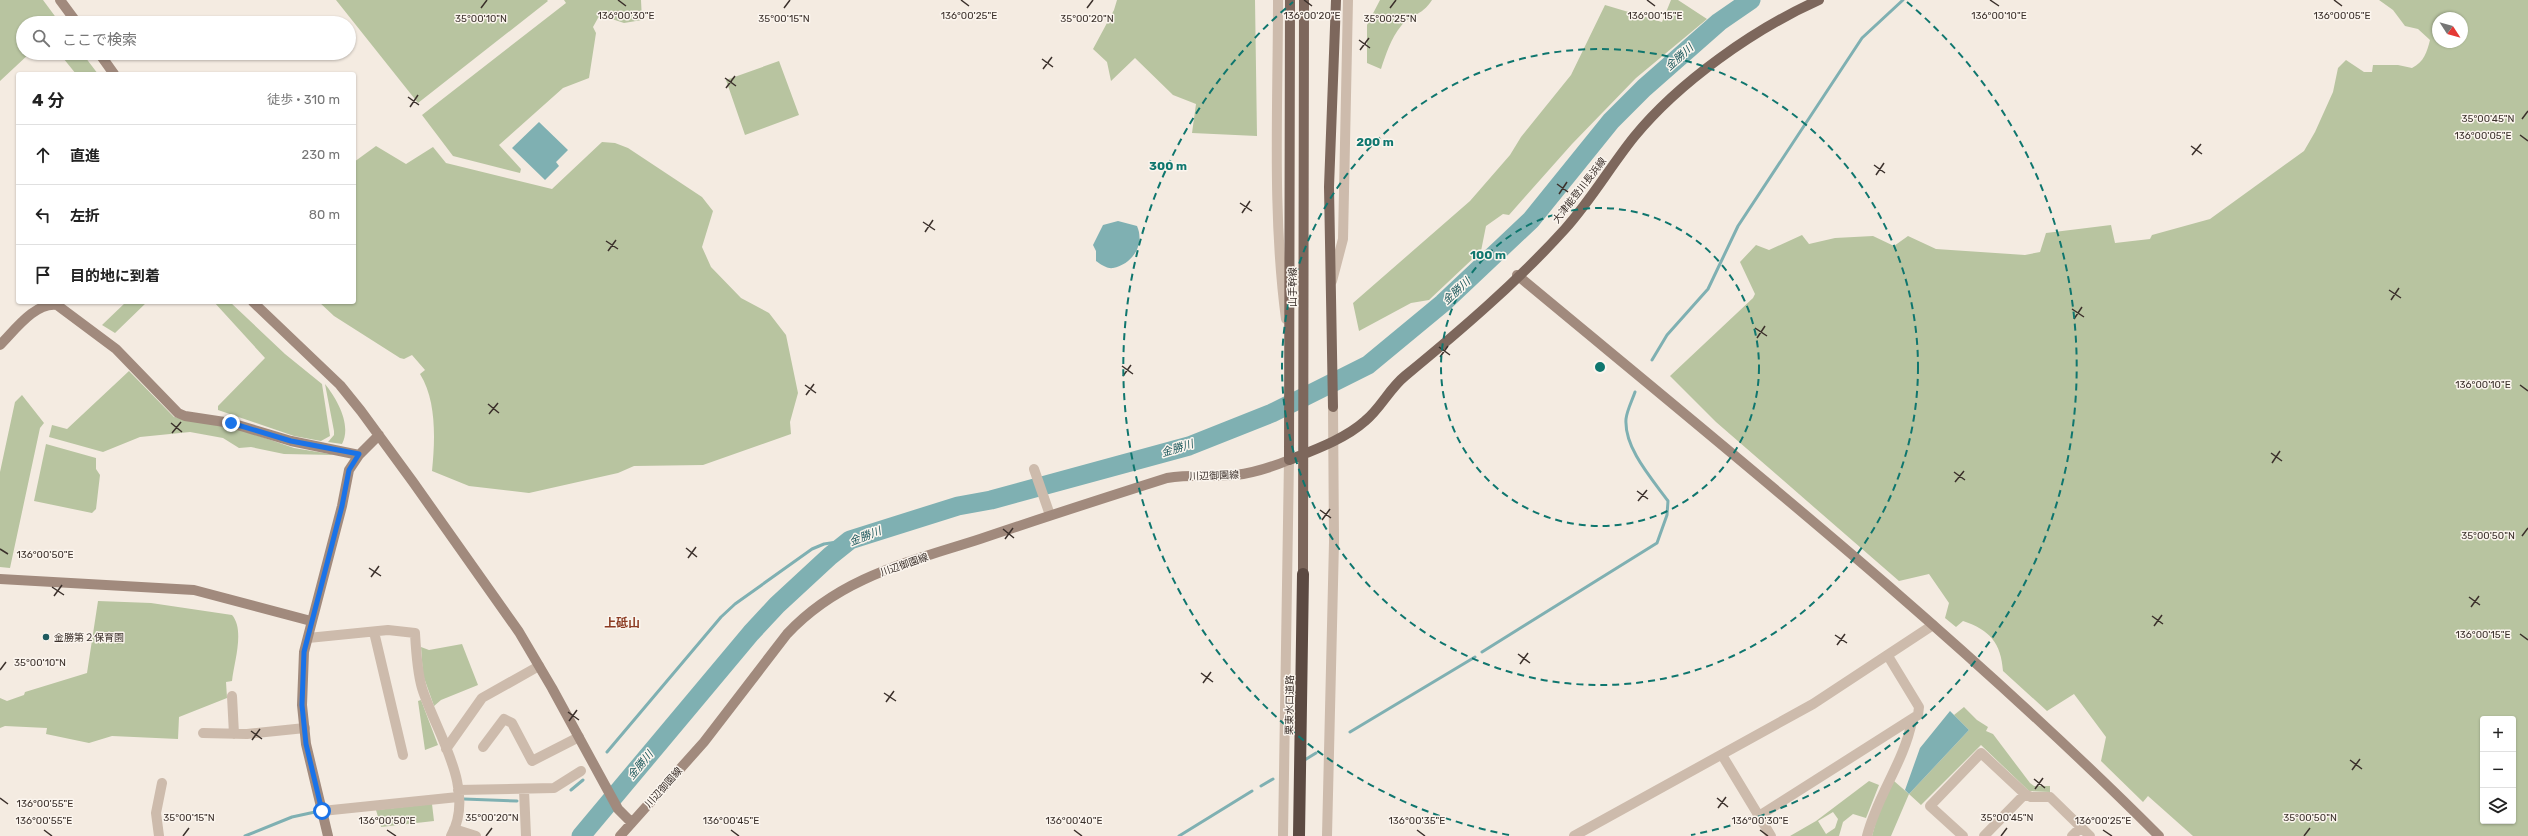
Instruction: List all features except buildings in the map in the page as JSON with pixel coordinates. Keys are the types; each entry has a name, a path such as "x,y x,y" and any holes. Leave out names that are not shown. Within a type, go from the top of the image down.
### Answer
{"highway":[{"name":"栗東水口道路","path":"1299,836 1303,574"}],"main road":[{"path":"1289,460 1288,331 1290,272 1290,0"},
{"name":"山手幹線","path":"1303,574 1304,0"},
{"path":"1333,407 1329,187 1336,0"},
{"name":"大津能登川長浜線","path":"1289,460 1334,439 1365,422 1394,386 1438,350 1517,275 1578,214 1634,138 1662,107 1726,54 1764,27 1819,0"}],"street":[{"path":"60,0 72,16"},
{"path":"1278,0 1280,270 1288,331"},
{"path":"1331,286 1343,239 1348,0"},
{"path":"104,60 113,72"},
{"path":"1517,275 1688,416 1933,625 2007,690 2159,836"},
{"path":"0,344 38,309 51,304 57,305 116,349 178,413 185,416 231,423 291,441 359,454"},
{"path":"255,304 330,374 379,435 514,626 539,666 618,809 629,820"},
{"path":"1326,836 1334,439 1333,407"},
{"path":"328,836 304,728 302,690 304,652 342,506 349,470 359,454 379,435"},
{"path":"1283,836 1289,460"},
{"name":"川辺御園線","path":"620,836 629,820 704,742 770,654 800,620 848,585 874,574 1050,515 1167,478 1188,475 1235,475 1254,472 1289,460"},
{"path":"1034,469 1050,515"},
{"path":"0,579 194,590 311,621"},
{"path":"1574,836 1813,704 1933,625"},
{"path":"308,638 388,630 415,633 421,687 446,749 458,784 453,833 476,836"},
{"path":"374,632 403,755"},
{"path":"1759,816 1912,721 1918,715 1919,706 1888,656"},
{"path":"446,749 482,698 539,666"},
{"path":"232,696 234,734"},
{"path":"483,747 504,719 512,723 532,761 579,737"},
{"path":"1867,836 1873,812 1908,739 1912,721"},
{"path":"204,734 234,734 304,728"},
{"path":"1963,836 1930,806 1981,753 2025,794 2031,797 2050,797 2090,836"},
{"path":"1722,755 1771,836"},
{"path":"322,811 458,793 554,788 581,771"},
{"path":"159,836 156,813 162,783"},
{"path":"524,790 526,836"},
{"path":"1984,836 2025,794"},
{"path":"2072,836 2081,827"}],"green space":[{"path":"0,0 43,0 55,16 16,16 16,60 22,60 0,81"},
{"path":"336,0 548,1 418,103 356,25 356,16 349,16"},
{"path":"564,0 641,0 642,20 624,23 606,17 598,18 593,27 596,33 589,78 563,88 499,145 521,169 520,173 453,156 422,115 566,3"},
{"path":"1117,0 1255,0 1257,136 1192,133 1196,104 1173,95 1135,58 1111,81 1107,62 1093,49 1114,10"},
{"path":"1380,0 1432,0 1424,10 1404,22 1397,31 1389,46 1381,69 1367,63 1367,25"},
{"path":"1671,0 1678,0 1707,19 1636,78 1572,144 1509,215 1503,214 1486,226 1481,251 1429,300 1411,303 1359,331 1353,303 1470,201 1510,155 1521,137 1571,75 1605,5 1662,22"},
{"path":"2379,0 2528,0 2528,836 2193,836 2148,796 2143,802 2101,761 2106,737 2074,694 2047,711 2003,671 2002,661 1997,645 1987,633 1963,621 1956,627 1945,618 1949,603 1929,574 1899,581 1716,422 1670,376 1753,298 1755,294 1740,262 1756,245 1769,250 1802,235 1809,244 1835,238 1873,236 1894,246 1908,236 1936,249 2025,255 2040,252 2046,233 2111,225 2115,243 2150,239 2152,235 2210,219 2304,151 2315,132 2333,92 2338,68 2346,60 2364,72 2372,72 2373,65 2398,65 2412,68 2416,66 2426,53 2430,40 2418,29 2405,26 2393,10"},
{"path":"65,60 87,60 96,72 74,72"},
{"path":"779,61 799,115 745,135 726,80"},
{"path":"602,142 615,143 628,148 702,197 713,211 702,247 711,267 741,298 769,313 786,335 798,393 790,422 791,434 703,465 634,466 618,473 529,493 469,486 432,471 434,421 426,385 420,374 425,370 412,355 404,359 400,358 334,316 321,304 356,304 356,161 376,146 406,164 433,147 446,163 552,189"},
{"path":"124,304 145,304 115,333 102,325"},
{"path":"216,304 232,304 285,354 322,384 330,436 321,441 294,436 218,410 218,406 265,358"},
{"path":"129,371 174,417 242,430 294,448 336,455 284,454 251,447 239,448 223,438 190,432 140,437 103,452 49,437 52,425 67,429"},
{"path":"325,384 342,412 345,437 342,444 328,442 334,435 334,431"},
{"path":"22,395 44,423 40,428 10,568 0,567 0,472 15,402"},
{"path":"46,444 96,458 96,469 100,475 96,509 92,513 34,501"},
{"path":"98,601 151,603 232,615 236,621 238,629 238,646 232,681 226,682 227,698 179,717 178,739 112,736 89,743 46,734 47,728 5,726 0,728 0,698 7,701 24,695 25,692 87,673"},
{"path":"462,644 478,685 441,700 434,706 423,675 421,647 429,650"},
{"path":"421,700 438,745 425,750 418,701"},
{"path":"1964,707 1977,720 1988,727 1986,731 1993,734 2030,783 2034,786 2050,786 2050,792 2029,791 1981,745 1921,805 1909,794 1969,730 1954,715"},
{"path":"1869,781 1879,785 1866,818 1853,814 1843,822 1839,836 1790,836 1816,821","holes":["1833,812 1838,819 1835,828 1826,834 1818,821"]},
{"path":"1894,781 1909,794 1891,836 1872,836 1878,814"},
{"path":"432,804 434,821 381,827 376,810"}],"water":[{"path":"539,122 568,150 556,162 559,166 545,180 512,148"},
{"path":"1118,221 1137,226 1139,233 1138,246 1136,252 1126,262 1120,266 1108,268 1096,261 1096,251 1093,245 1103,225"},
{"path":"1950,711 1969,730 1909,794 1905,790 1920,748"}],"waterway":[{"name":"金勝川","path":"581,836 751,633 777,605 830,556 850,540 958,506 991,500 1189,446 1272,413 1368,365 1443,303 1531,220 1611,121 1644,88 1719,22 1751,0"},
{"path":"1652,360 1667,335 1708,289 1738,226 1862,38 1903,0"},
{"path":"1482,652 1657,543 1667,515 1668,501 1640,463 1629,441 1626,419 1628,409 1635,392"},
{"path":"607,752 721,617 735,604 812,549 824,544 850,540"},
{"path":"1350,732 1475,657"},
{"path":"1303,761 1316,753"},
{"path":"1261,786 1273,779"},
{"path":"571,790 583,780"},
{"path":"1179,836 1252,791"},
{"path":"464,799 517,801"},
{"path":"245,836 292,817 315,812"}],"place":[{"name":"金勝第２保育園","path":"46,637"}],"district":[{"name":"上砥山","path":"622,623"}],"route":[{"path":"231,423 291,441 359,454 349,470 342,506 322,577 304,652 302,705 306,744 322,811"}]}
